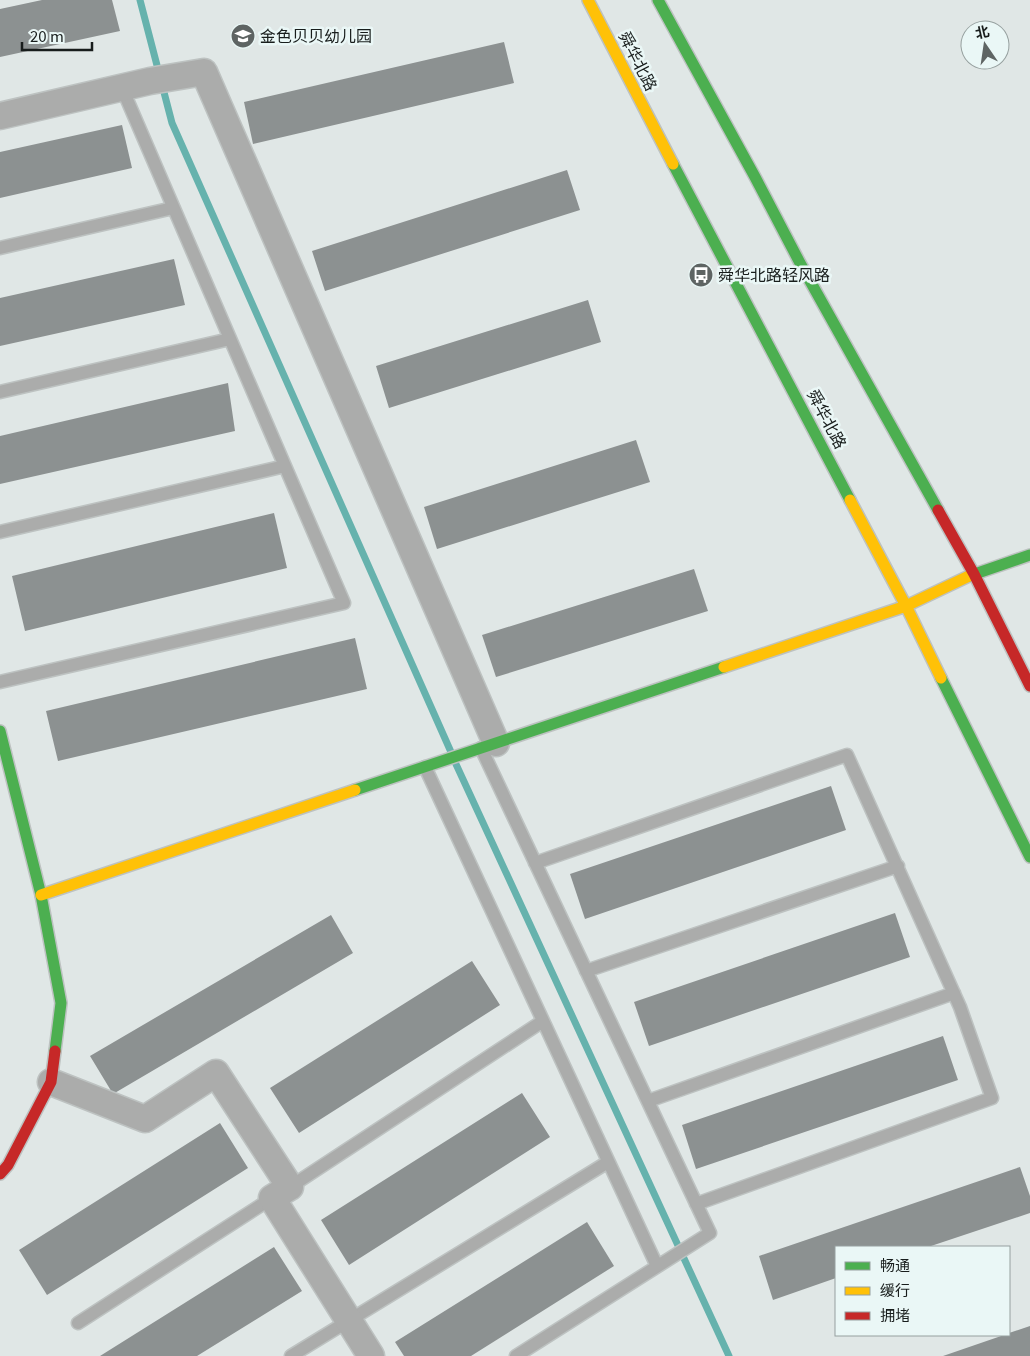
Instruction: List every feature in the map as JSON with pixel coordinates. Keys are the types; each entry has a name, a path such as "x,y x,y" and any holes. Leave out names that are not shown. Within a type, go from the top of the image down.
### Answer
{"main road":[{"name":"舜华北路","path":"588,0 906,606 1030,857"},
{"path":"658,0 800,262 974,574 1030,686"},
{"path":"41,895 906,606 974,574 1030,555"},
{"path":"0,731 41,895 61,1003 51,1082 8,1165 0,1174"}],"street":[{"path":"0,116 122,88 204,72 488,746"},
{"path":"51,1082 145,1119 216,1073 349,1321 371,1356"}],"lane":[{"path":"0,682 344,603 122,88"},
{"path":"0,248 174,208"},
{"path":"0,392 230,339"},
{"path":"0,532 285,466"},
{"path":"488,746 535,863 710,1233 516,1356"},
{"path":"535,863 847,755 954,993 992,1098 696,1204"},
{"path":"425,767 657,1266"},
{"path":"586,971 898,866"},
{"path":"648,1101 954,993"},
{"path":"78,1323 543,1021"},
{"path":"292,1356 608,1162"}],"building":[{"path":"42,0 112,0 120,31 0,57 0,9"},
{"path":"504,42 514,83 253,144 244,102"},
{"path":"122,125 132,168 0,198 0,152"},
{"path":"567,170 580,210 325,291 312,251"},
{"path":"174,259 185,305 0,346 0,298"},
{"path":"588,300 601,342 389,408 376,366"},
{"path":"228,383 235,431 0,484 0,436"},
{"path":"636,440 650,482 437,549 424,507"},
{"path":"274,513 287,568 25,631 12,576"},
{"path":"694,569 708,611 496,677 482,635"},
{"path":"355,638 367,689 58,761 46,711"},
{"path":"831,786 846,830 585,919 570,874"},
{"path":"895,913 910,957 649,1046 634,1002"},
{"path":"331,915 353,953 113,1094 90,1056"},
{"path":"472,961 500,1005 299,1133 270,1088"},
{"path":"943,1036 958,1080 696,1169 682,1125"},
{"path":"522,1093 550,1137 349,1265 321,1220"},
{"path":"220,1123 248,1168 47,1295 19,1250"},
{"path":"1020,1167 1030,1196 1030,1213 931,1246 835,1246 835,1278 773,1300 759,1256"},
{"path":"587,1222 614,1266 471,1356 404,1356 395,1342"},
{"path":"274,1247 302,1291 197,1356 100,1356"},
{"path":"1030,1326 1030,1356 943,1356 1001,1336 1010,1336 1010,1333"}],"waterway":[{"path":"140,0 172,123 451,752"},
{"path":"455,762 729,1356"}],"traffic: fast":[{"path":"658,0 800,263 938,510"},
{"path":"673,164 850,500"},
{"path":"969,576 1030,555"},
{"path":"355,790 724,667"},
{"path":"941,678 1030,857"},
{"path":"0,731 41,895 61,1003 55,1051"}],"traffic: slow":[{"path":"588,0 673,164"},
{"path":"850,500 906,606 941,678"},
{"path":"724,667 906,606 969,576"},
{"path":"41,895 355,790"}],"traffic: jam":[{"path":"938,510 974,574 1030,686"},
{"path":"0,1174 8,1165 51,1082 55,1051"}],"place":[{"name":"金色贝贝幼儿园","path":"243,36"},
{"name":"舜华北路轻风路","path":"701,275"}]}
